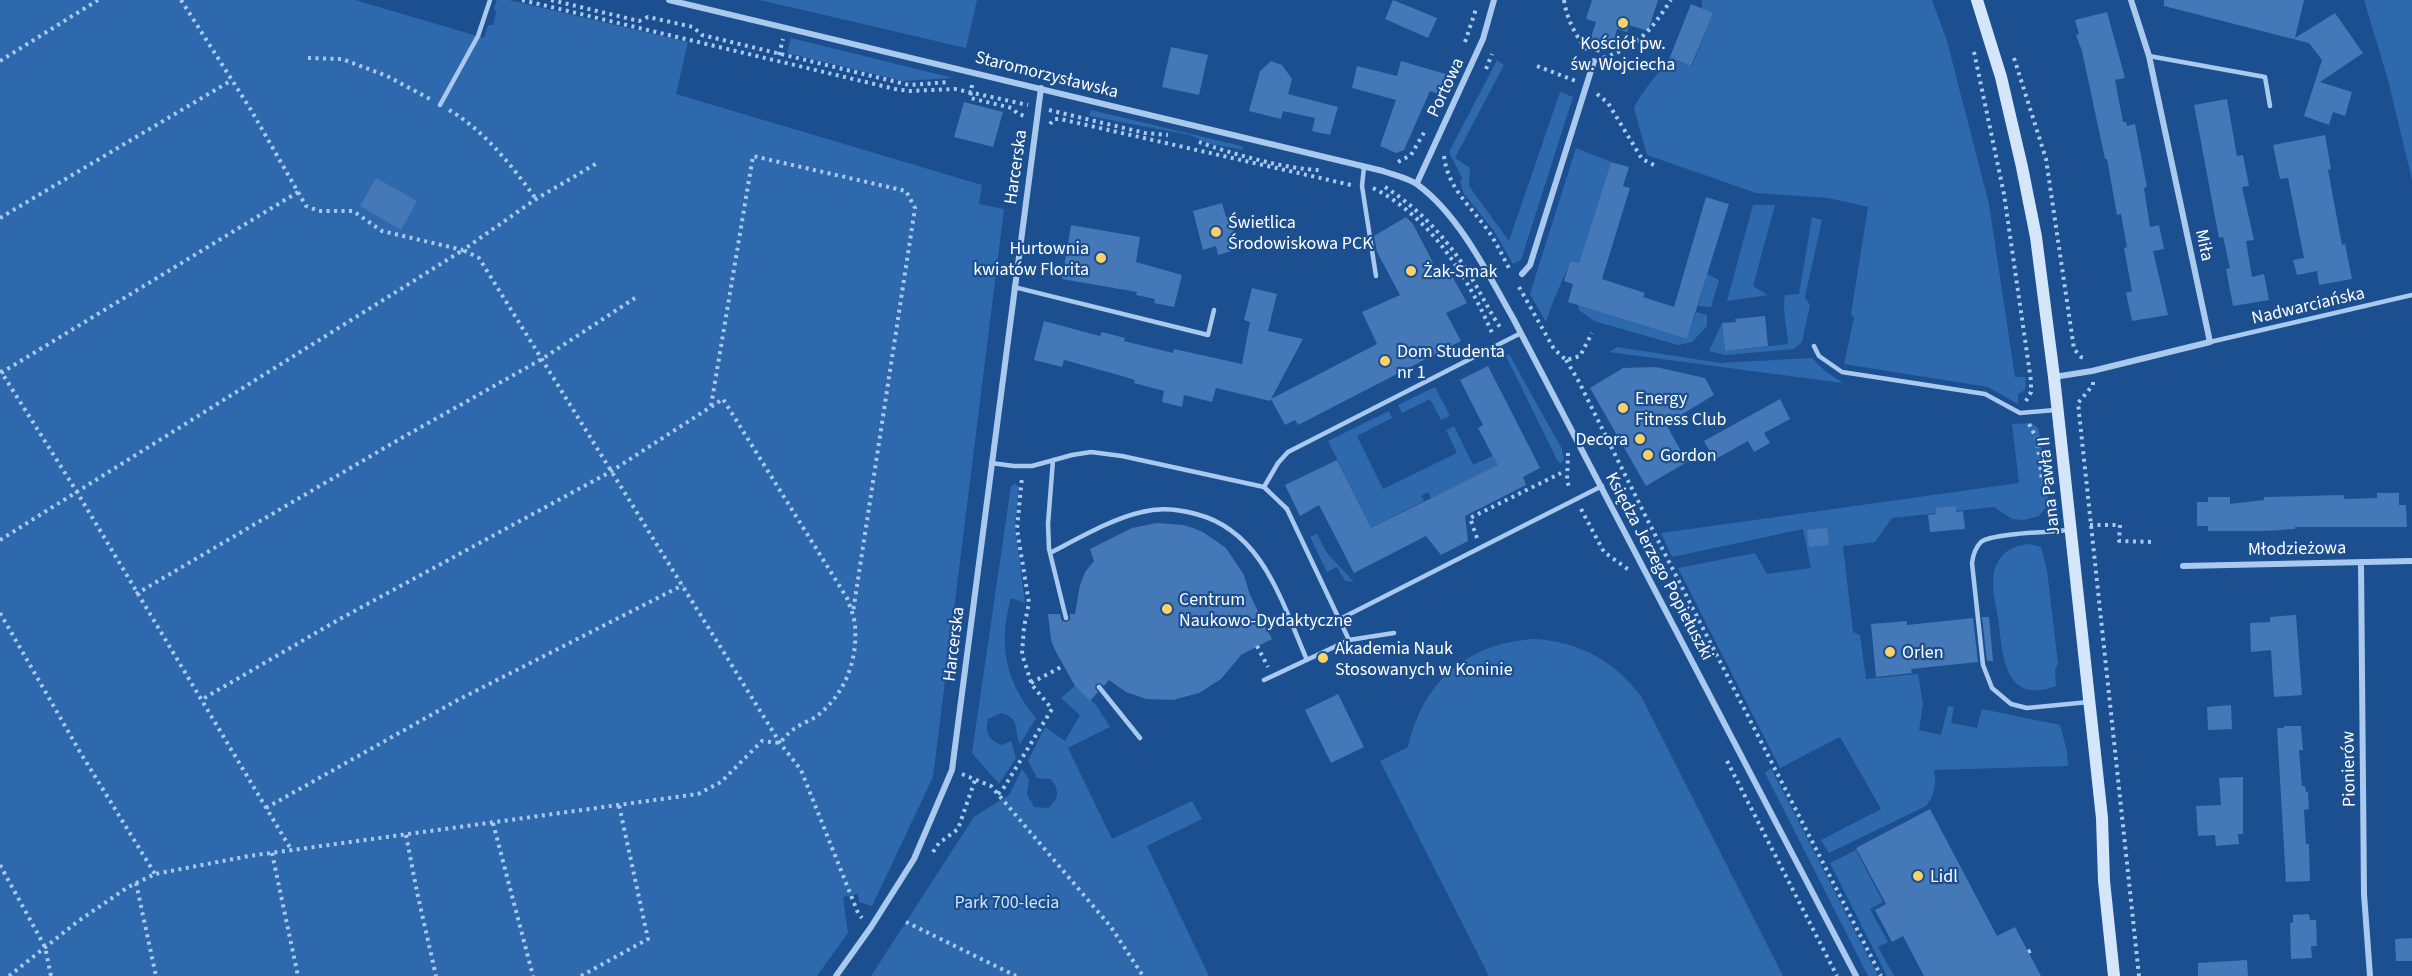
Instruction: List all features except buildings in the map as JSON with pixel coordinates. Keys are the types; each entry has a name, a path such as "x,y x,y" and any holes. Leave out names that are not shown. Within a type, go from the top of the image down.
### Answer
{"main road":[{"name":"Jana Pawła II","path":"1977,0 2001,77 2036,237 2058,410 2090,702 2102,818 2104,881 2114,976"}],"street":[{"name":"Staromorzysławska","path":"669,0 1364,167 1416,183"},
{"name":"Portowa","path":"1416,183 1484,39 1494,0"},
{"name":"Miła","path":"2131,0 2149,56 2210,342"},
{"path":"1522,274 1530,265 1594,61"},
{"name":"Harcerska","path":"836,976 871,927 914,859 952,770 1041,88"},
{"name":"Księdza Jerzego Popiełuszki","path":"1416,183 1443,210 1465,238 1521,333 1856,976"},
{"path":"2054,377 2210,342"},
{"name":"Młodzieżowa","path":"2183,566 2412,561"},
{"name":"Pionierów","path":"2361,562 2364,894 2370,976"}],"lane":[{"path":"440,105 478,36 490,0"},
{"path":"2149,56 2265,77 2270,106"},
{"path":"1364,167 1362,186 1376,276"},
{"path":"1014,287 1208,335 1214,310"},
{"name":"Nadwarciańska","path":"2210,342 2412,294"},
{"path":"1263,487 1288,452 1521,333"},
{"path":"1814,346 1819,356 1842,372 1985,394 2020,413 2058,410"},
{"path":"991,463 1023,466 1082,453 1122,456 1263,487 1287,508 1349,640"},
{"path":"1053,460 1048,524 1050,553 1066,618"},
{"path":"1340,619 1602,486"},
{"path":"1050,553 1127,517 1157,509 1186,511 1224,524 1238,534 1263,564 1306,660"},
{"path":"2070,530 1994,537 1980,543 1976,549 1972,563 1983,664 1992,688 2011,704 2036,708 2090,702"},
{"path":"1263,680 1349,640 1394,633"},
{"path":"1099,687 1140,738"}],"path":[{"path":"0,61 98,0"},
{"path":"181,0 232,80 306,206 319,211 353,211 382,231 463,250 479,258 610,472 780,742 801,770 858,913 871,927"},
{"path":"522,0 909,91 956,89 1037,107"},
{"path":"550,0 639,21 648,17 693,27 702,35 909,85 956,82"},
{"path":"1564,0 1566,15 1575,35 1594,61 1619,53 1649,32 1671,0"},
{"path":"1464,44 1477,5"},
{"path":"1974,48 2006,206 2031,381 2031,392 2025,404 2030,427 2037,439 2042,480"},
{"path":"1485,70 1493,51"},
{"path":"1537,66 1587,85 1608,103 1642,159 1656,166"},
{"path":"0,218 232,80"},
{"path":"965,84 973,86 970,98 1012,108 1018,114 1051,122 1060,119 1342,185 1373,188 1391,197 1428,229 1472,292 1494,338"},
{"path":"1048,131 1051,122"},
{"path":"1389,160 1400,163 1411,155 1425,129"},
{"path":"1443,151 1446,172 1458,194 1489,232 1511,271"},
{"path":"711,406 753,156 906,191 915,208 852,616"},
{"path":"0,540 463,250 536,199 599,162"},
{"path":"292,851 77,492 1,372 298,192"},
{"path":"1516,281 1554,349 1566,360 1578,380 1881,976"},
{"path":"136,594 398,440 542,359 635,298"},
{"path":"1566,360 1580,356 1592,333"},
{"path":"9,976 77,922 136,883 155,874 292,851 698,794 720,782 762,741 780,742 794,728 816,717 843,689 854,647 855,624 847,598 723,399 610,472 338,620 201,700"},
{"path":"998,794 1052,709 1038,694 1031,682 1022,654 1029,603 1017,529 1023,466"},
{"path":"1480,548 1470,518 1561,473"},
{"path":"2090,525 2120,525 2119,542 2155,542"},
{"path":"1628,569 1634,579"},
{"path":"266,808 454,702 683,585"},
{"path":"0,613 80,752 155,874"},
{"path":"1257,646 1272,676"},
{"path":"1031,682 1063,666"},
{"path":"1727,761 1837,976"},
{"path":"952,770 991,786 1105,919 1143,976"},
{"path":"581,976 648,939 620,805"},
{"path":"493,823 533,976"},
{"path":"406,835 436,976"},
{"path":"272,854 298,976"},
{"path":"0,865 45,947 51,976"},
{"path":"136,883 156,976"},
{"path":"906,922 1016,976"},
{"path":"2028,952 2034,949"}],"green space":[{"path":"0,0 355,0 484,38 488,25 493,25 497,0 509,0 688,42 676,94 982,185 979,204 1004,209 933,777 872,906 859,902 858,894 843,897 848,933 817,976 0,976"},
{"path":"760,0 977,0 966,48"},
{"path":"1702,0 1932,0 1947,41 1989,204 2015,377 2026,377 2025,390 2018,394 2018,404 1988,387 1844,364 1854,318 1851,314 1868,207 1828,198 1756,193 1647,155 1634,108 1670,57 1692,66 1712,14 1702,9"},
{"path":"2364,0 2412,0 2412,180 2388,80"},
{"path":"791,38 953,78 903,81 787,53"},
{"path":"1497,60 1504,65 1455,158 1470,168 1469,186 1509,241 1560,92 1573,97 1521,260 1513,264 1494,231 1464,194 1460,181 1462,178 1449,152"},
{"path":"1091,110 1241,146 1244,150 1210,144 1190,135 1089,116"},
{"path":"1576,148 1611,162 1579,263 1570,261 1546,322 1530,294"},
{"path":"1753,205 1775,205 1753,286 1768,295 1727,301"},
{"path":"1812,217 1822,220 1805,297 1810,305 1802,342 1794,349 1726,355 1709,351 1722,323 1725,351 1788,344 1784,300 1785,295 1799,294"},
{"path":"1707,274 1719,280 1711,307 1698,306"},
{"path":"1578,305 1687,339 1696,312 1707,315 1707,326 1692,342 1678,345 1594,321 1579,310"},
{"path":"1617,347 1720,363 1812,358 1825,371 1843,383 1609,352"},
{"path":"1509,354 1562,449 1564,460 1561,463 1558,462 1506,356"},
{"path":"1435,387 1450,416 1441,420 1430,399 1402,413 1398,405"},
{"path":"1389,411 1392,418 1357,436 1383,489 1457,453 1446,430 1454,426 1473,465 1492,456 1485,441 1504,463 1431,498 1428,492 1421,496 1424,501 1371,528 1328,441"},
{"path":"2032,423 2038,428 2040,436 2048,495 2047,506 2039,516 2024,520 2012,519 1994,507 1892,518 1875,542 1843,546 1853,632 1860,635 1866,679 1918,674 1923,704 1919,730 1941,735 1948,706 1954,707 1951,723 1977,728 1982,709 2060,725 2067,751 2068,766 1934,770 1934,789 1926,806 1829,853 1821,840 1881,809 1840,737 1780,768 1678,568 1755,553 1767,574 1811,568 1803,529 1672,557 1661,533 2019,483 2012,424"},
{"path":"1015,484 1019,487 1015,526 1025,603 1011,598 1005,631 1005,646 1011,676 1017,690 1036,718 1020,744 1014,721 1011,718 1001,713 988,719 987,732 993,741 1002,745 1011,741 1016,758 999,784 972,753 1011,486"},
{"path":"1317,534 1327,553 1354,582 1345,581 1337,567 1327,572 1310,537"},
{"path":"2030,544 2041,547 2047,570 2058,664 2055,670 2056,686 2038,690 2025,689 2016,683 2009,673 2002,646 1993,589 1994,574 2002,556 2012,548"},
{"path":"1536,639 1567,644 1608,663 1641,696 1783,976 1489,976 1380,761 1408,747 1424,703 1452,669 1490,648"},
{"name":"Park 700-lecia","path":"1075,686 1096,705 1110,727 1068,748 1112,839 1192,801 1202,819 1147,846 1209,976 871,976 974,817 1009,795 1022,769 1029,779 1027,794 1034,807 1048,808 1054,801 1057,791 1054,783 1051,779 1037,778 1028,761 1045,727 1065,741 1080,715 1061,698"},
{"path":"1771,768 1878,976 1868,976 1765,773"},
{"path":"1856,850 1883,902 1870,909 1888,942 1878,947 1894,976 1887,976 1830,863"}],"place":[{"name":"Kościół pw. św. Wojciecha","path":"1623,23"},
{"name":"Świetlica Środowiskowa PCK","path":"1216,232"},
{"name":"Hurtownia kwiatów Florita","path":"1101,258"},
{"name":"Żak-Smak","path":"1411,271"},
{"name":"Dom Studenta nr 1","path":"1385,361"},
{"name":"Energy Fitness Club","path":"1623,408"},
{"name":"Decora","path":"1640,439"},
{"name":"Gordon","path":"1648,455"},
{"name":"Centrum Naukowo-Dydaktyczne","path":"1167,609"},
{"name":"Orlen","path":"1890,652"},
{"name":"Akademia Nauk Stosowanych w Koninie","path":"1323,658"},
{"name":"Lidl","path":"1918,876"}]}
